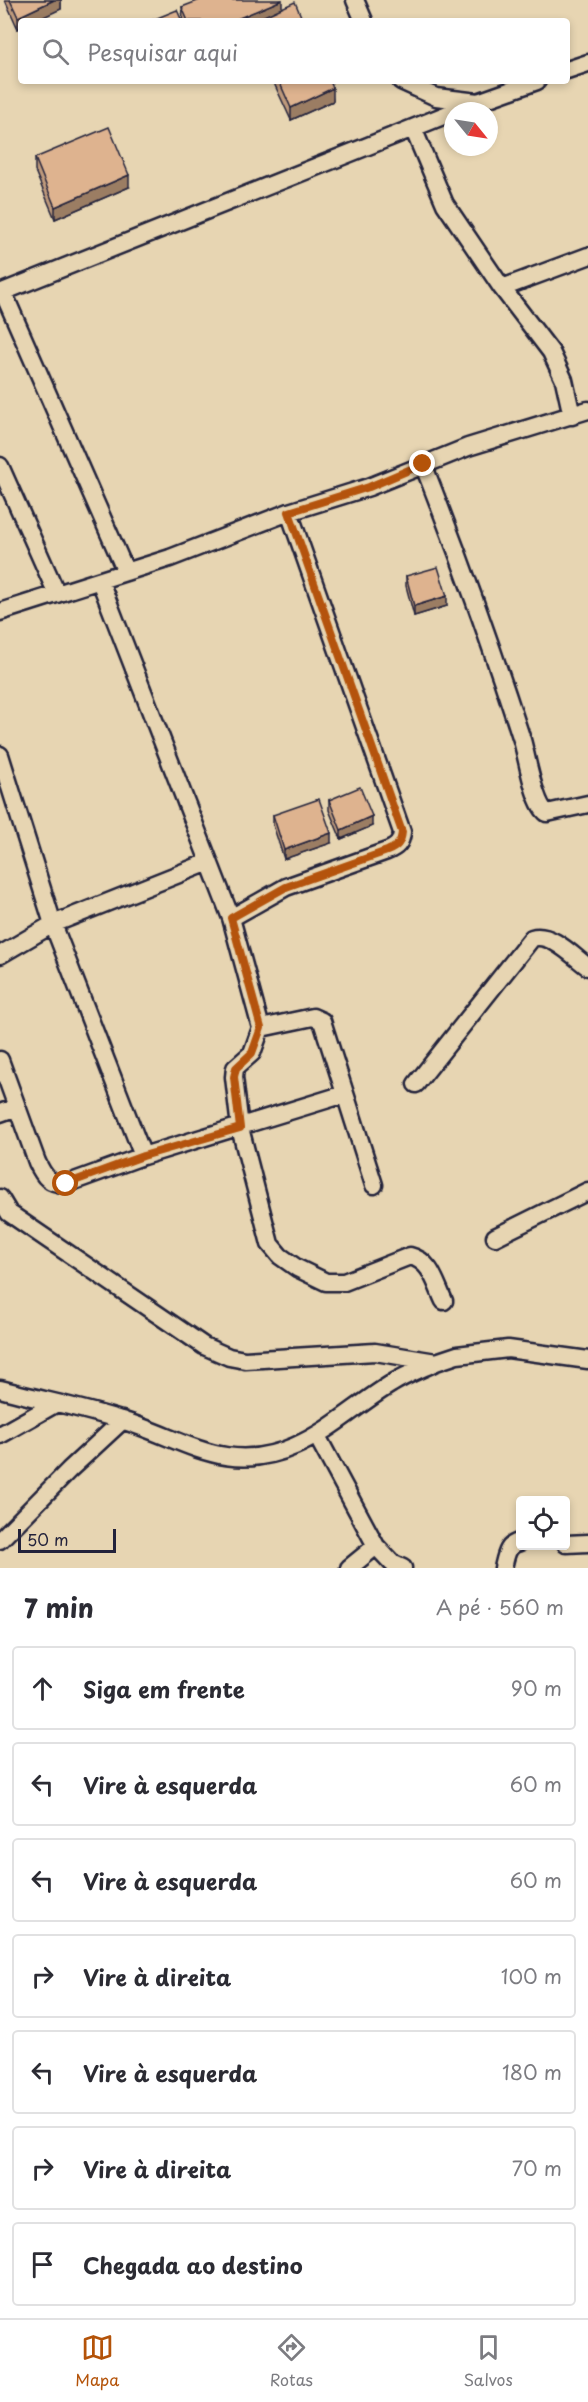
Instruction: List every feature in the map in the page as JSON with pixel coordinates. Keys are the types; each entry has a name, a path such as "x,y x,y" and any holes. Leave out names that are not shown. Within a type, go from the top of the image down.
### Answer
{"street":[{"path":"355,0 363,18"},
{"path":"570,69 588,63"},
{"path":"408,84 436,97 478,102 529,84"},
{"path":"126,572 2,292 444,116"},
{"path":"0,612 100,581 289,512 369,487 423,464 500,436 580,413 551,352 502,288 445,204 412,128"},
{"path":"502,288 588,256"},
{"path":"423,464 487,634 528,758 540,806 547,813 588,804"},
{"path":"0,466 57,594"},
{"path":"231,918 286,887 387,851 396,847 401,840 402,832 289,512"},
{"path":"100,581 231,918 261,1028 252,1053 236,1068 234,1077 240,1128 270,1244 280,1256 297,1268 326,1282 344,1282 410,1256 419,1258 425,1262 444,1300"},
{"path":"0,755 53,924 143,1156"},
{"path":"0,955 53,924 209,862"},
{"path":"416,1084 532,938 540,936 548,939 588,967"},
{"path":"261,1028 313,1017 322,1021 374,1185"},
{"path":"0,1060 37,1162 45,1178 54,1184 66,1184 143,1156 345,1094"},
{"path":"0,1113 17,1107"},
{"path":"495,1236 588,1191"},
{"path":"0,1198 5,1218 204,1346 229,1357 245,1360 375,1352 436,1362"},
{"path":"0,1389 123,1420 193,1449 237,1458 265,1456 317,1436 392,1383 436,1362 457,1355 508,1349 588,1360"},
{"path":"0,1434 55,1404"},
{"path":"0,1540 69,1470 123,1420"},
{"path":"317,1436 376,1546 392,1563 403,1568"},
{"path":"503,1568 508,1550 516,1543"},
{"path":"570,1544 588,1543"},
{"path":"349,1568 376,1546"}],"building":[{"path":"10,0 54,0 18,17"},
{"path":"200,0 282,0 239,18 187,18 182,7"},
{"path":"295,2 302,18 260,18"},
{"path":"177,10 181,18 157,18"},
{"path":"280,84 331,84 333,88 291,108"},
{"path":"109,127 129,175 55,207 35,158"},
{"path":"438,567 447,596 414,606 406,576"},
{"path":"360,787 372,816 341,830 329,800"},
{"path":"319,799 331,833 284,850 273,815"}],"route":[{"path":"66,1184 143,1156 240,1128 234,1077 236,1068 252,1053 261,1028 231,918 286,887 387,851 396,847 401,840 402,832 289,512 369,487 423,464"}]}
